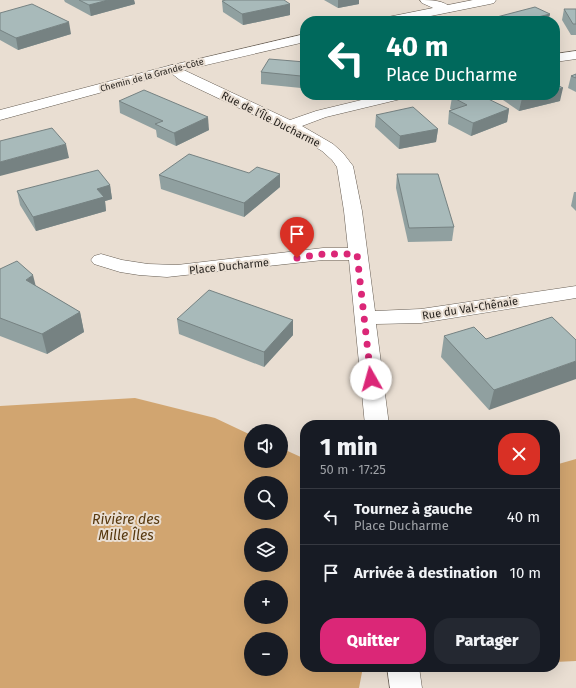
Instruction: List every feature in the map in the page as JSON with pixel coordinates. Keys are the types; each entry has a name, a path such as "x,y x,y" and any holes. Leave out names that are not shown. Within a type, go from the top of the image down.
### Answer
{"street":[{"path":"426,0 446,9"},
{"path":"412,16 490,0"},
{"name":"Chemin de la Grande-Côte","path":"0,115 173,69 300,39"},
{"path":"560,57 576,55"},
{"name":"Rue de l'Île Ducharme","path":"173,69 185,77 288,126 329,149 345,166 351,198 376,420"},
{"path":"288,126 321,114 379,100"},
{"name":"Place Ducharme","path":"101,260 153,272 177,272 323,254 357,254"},
{"name":"Rue du Val-Chênaie","path":"364,318 421,316 576,292"},
{"path":"404,672 406,688"}],"water":[{"name":"Rivière des Mille Îles","path":"135,398 215,418 244,432 244,468 288,468 288,451 300,457 300,672 362,672 359,688 0,688 0,406"},
{"path":"576,459 576,661 560,662 560,464"}],"building":[{"path":"79,0 108,0 89,5"},
{"path":"284,0 290,4 242,14 222,1"},
{"path":"32,4 69,22 16,38 0,30 0,13"},
{"path":"535,7 550,14 542,16 501,16"},
{"path":"564,9 576,9 576,24 573,24"},
{"path":"269,59 300,62 300,76 261,72"},
{"path":"144,90 208,117 174,133 155,124 163,121 119,101"},
{"path":"458,100 490,100 509,109 473,123 449,111 467,105"},
{"path":"413,107 438,129 400,136 376,115"},
{"path":"52,128 66,144 0,162 0,141"},
{"path":"189,154 249,173 257,167 280,174 244,203 159,175"},
{"path":"98,170 110,185 97,189 104,197 33,217 17,191"},
{"path":"397,174 438,174 454,227 409,228"},
{"path":"17,261 33,275 26,280 80,312 42,334 0,318 0,269"},
{"path":"209,290 293,320 264,352 177,319"},
{"path":"552,317 576,340 576,361 494,390 444,336 474,327 486,339"}],"route":[{"path":"297,258 323,254 357,254 371,379"}]}
